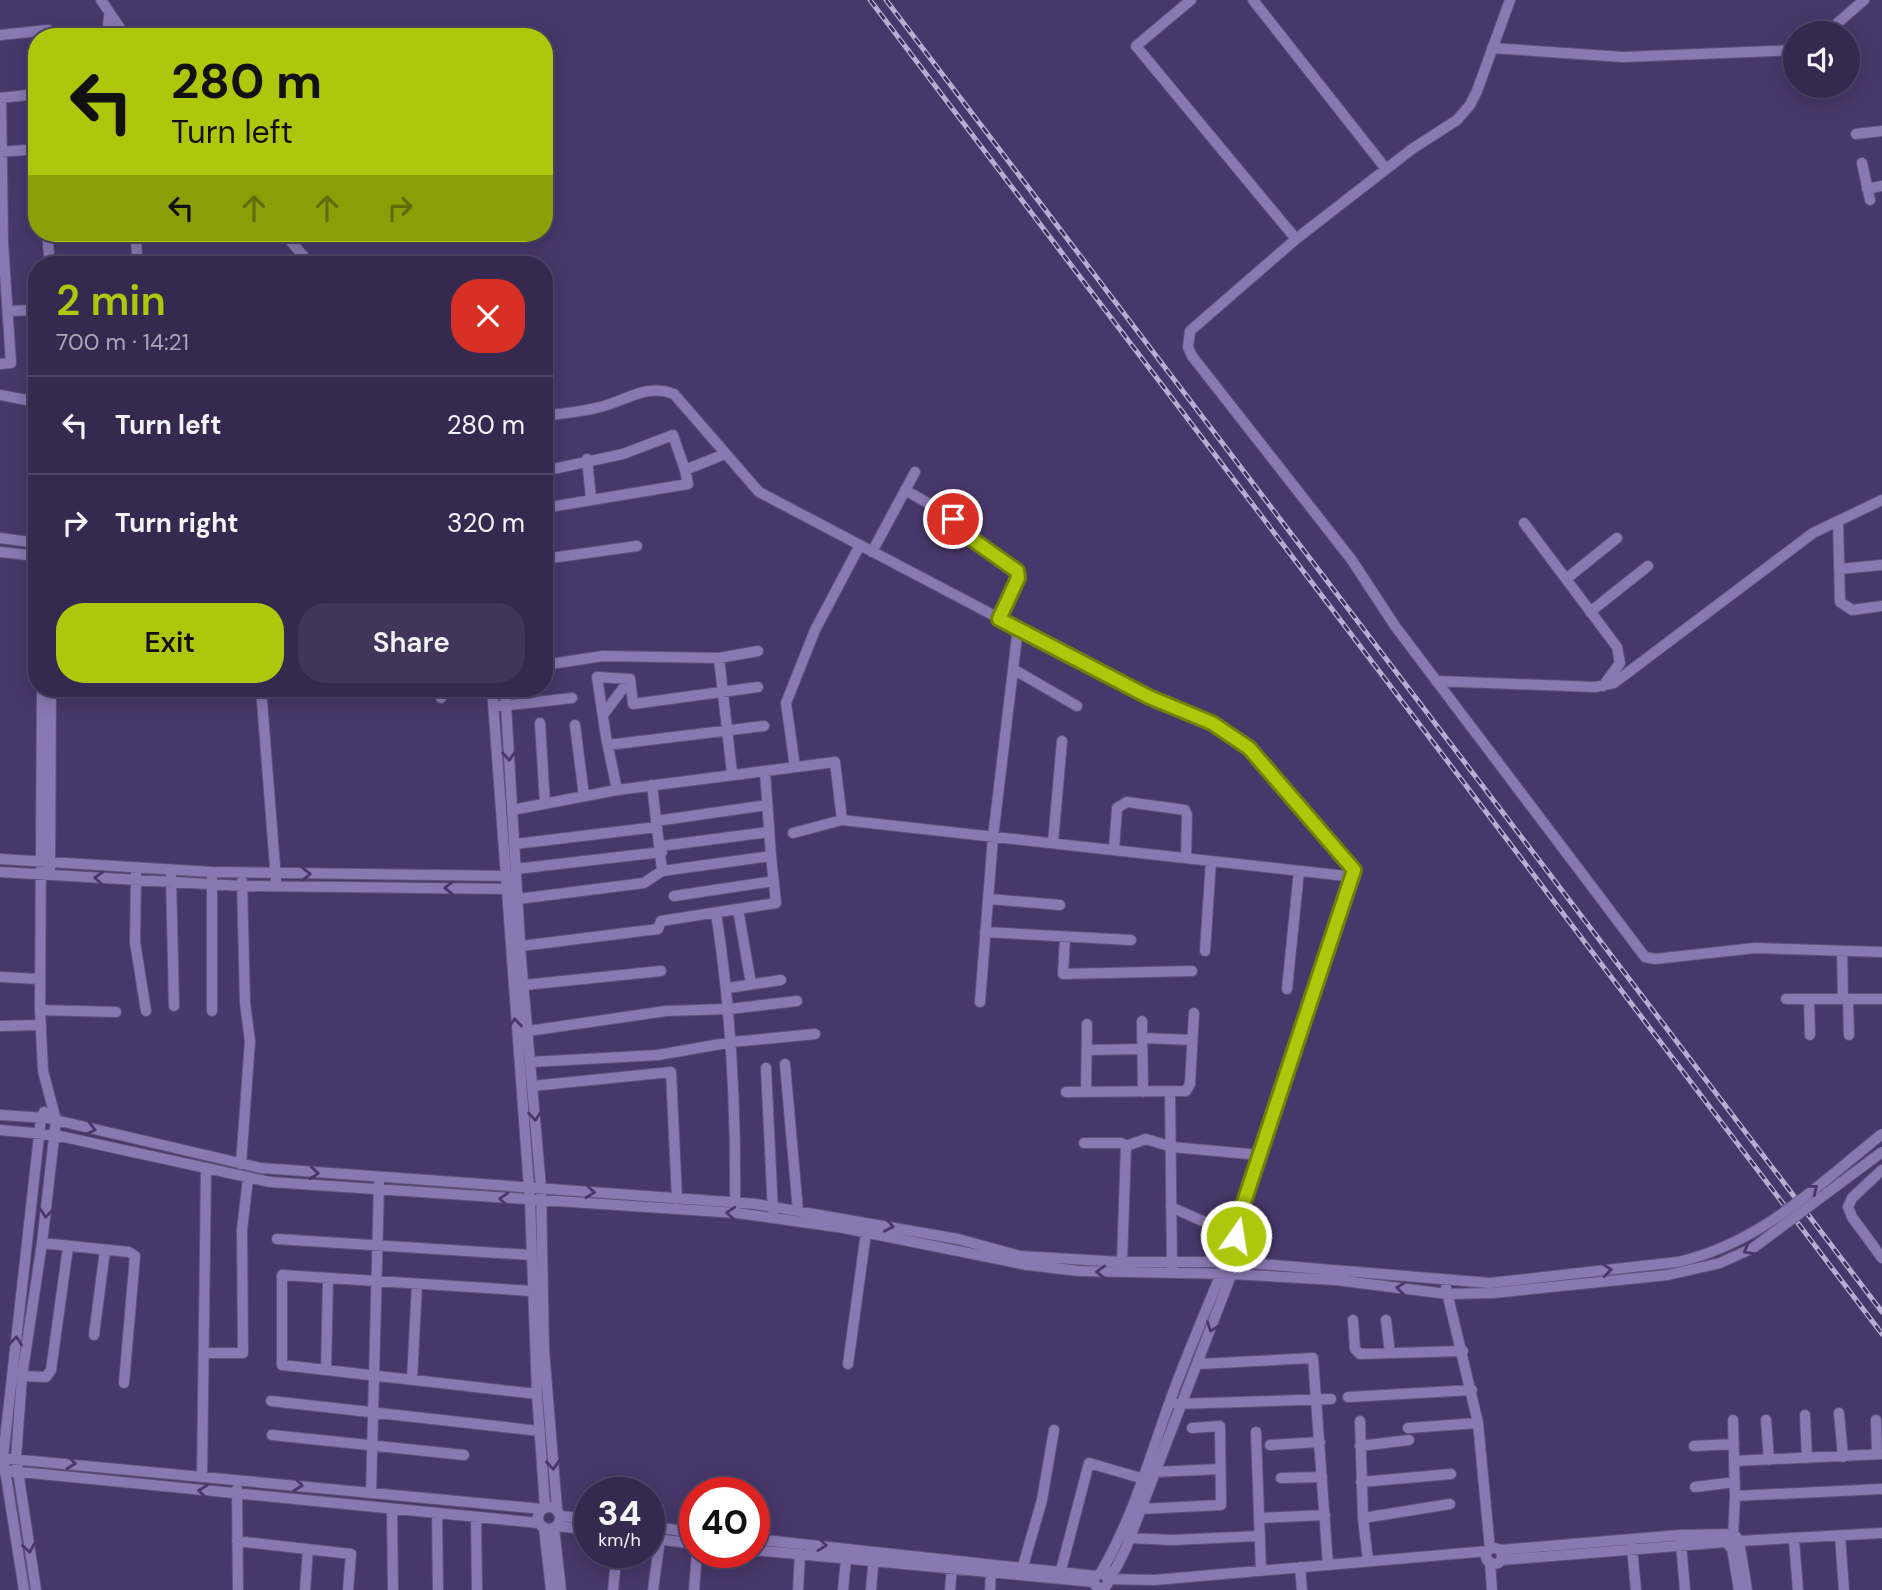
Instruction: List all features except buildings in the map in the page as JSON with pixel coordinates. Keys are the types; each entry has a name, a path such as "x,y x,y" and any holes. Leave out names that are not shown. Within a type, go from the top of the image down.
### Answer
{"street":[{"path":"101,0 119,28"},
{"path":"1191,0 1136,46 1296,239"},
{"path":"1253,0 1386,169"},
{"path":"1510,0 1470,105 1457,120 1386,169 1296,239 1190,331 1188,347 1192,356 1351,559 1395,626 1645,957 1656,959 1755,948 1882,952"},
{"path":"1840,21 1864,0"},
{"path":"108,28 109,16"},
{"path":"0,35 28,32"},
{"path":"1492,48 1623,57 1783,51"},
{"path":"0,364 11,363 3,243 0,98 28,95"},
{"path":"1856,134 1882,131"},
{"path":"1,152 28,150"},
{"path":"1862,163 1869,194 1882,186"},
{"path":"292,242 303,256"},
{"path":"8,311 28,310"},
{"path":"553,415 602,407 635,393 661,388 674,394 759,492 1149,697 1233,735 1249,748 1354,870 1354,877 1260,1155 1230,1263 1101,1582"},
{"path":"0,395 28,400"},
{"path":"553,468 587,459 623,454 673,435 688,484 553,506"},
{"path":"685,470 725,454"},
{"path":"587,459 591,498"},
{"path":"872,552 915,472"},
{"path":"905,490 953,519 959,530 1017,571 1018,578 999,619"},
{"path":"1436,681 1602,687 1620,680 1810,536 1882,500"},
{"path":"1838,521 1843,606 1852,610 1882,606"},
{"path":"1524,523 1620,655 1616,671 1602,687"},
{"path":"0,538 28,542"},
{"path":"1566,579 1617,538"},
{"path":"795,767 786,703 815,630 860,545"},
{"path":"553,558 637,546"},
{"path":"0,552 28,555"},
{"path":"1839,569 1882,565"},
{"path":"1590,612 1648,566"},
{"path":"981,1002 993,837 1018,628"},
{"path":"553,664 630,654 719,658 758,651"},
{"path":"719,658 733,773"},
{"path":"1013,669 1077,706"},
{"path":"617,790 597,677 630,679"},
{"path":"630,679 633,704 758,687"},
{"path":"603,715 630,679"},
{"path":"29,1587 16,1458 22,1376 43,1243 56,1120 43,1070 40,1010 46,874 42,697"},
{"path":"46,862 51,697"},
{"path":"262,697 277,886"},
{"path":"492,697 529,1188 535,1201 544,1350 551,1590"},
{"path":"506,697 521,946 541,1188 535,1201 530,1255 537,1394 550,1518 561,1590"},
{"path":"493,707 572,698"},
{"path":"540,723 545,804"},
{"path":"575,725 584,796"},
{"path":"608,745 764,726"},
{"path":"1053,844 1062,741"},
{"path":"512,810 617,790 835,762 842,820"},
{"path":"521,946 658,929 661,921 776,903 765,771"},
{"path":"652,785 662,849 662,871"},
{"path":"1114,850 1117,808 1127,802 1185,810 1186,858"},
{"path":"515,844 767,805"},
{"path":"793,832 842,820 1354,877"},
{"path":"0,872 136,874 171,870 276,874 504,876 769,832"},
{"path":"0,859 136,874 171,883 505,889 518,894 644,883 662,871 771,856"},
{"path":"1205,951 1211,861"},
{"path":"171,870 174,1006"},
{"path":"1287,989 1299,871"},
{"path":"212,872 212,1012"},
{"path":"241,1164 250,1041 245,1003 242,873"},
{"path":"136,874 135,942 146,1011"},
{"path":"674,896 774,881"},
{"path":"990,899 1060,905"},
{"path":"738,909 751,984"},
{"path":"716,913 730,1009 735,1203"},
{"path":"985,932 1132,940"},
{"path":"1065,937 1063,974 1192,971"},
{"path":"1842,951 1849,1035"},
{"path":"524,985 661,971"},
{"path":"0,977 40,979"},
{"path":"728,988 781,980"},
{"path":"1786,999 1882,999"},
{"path":"1809,999 1810,1035"},
{"path":"528,1031 666,1011 730,1009 797,1001"},
{"path":"40,1010 116,1012"},
{"path":"1066,1092 1183,1092 1190,1087 1194,1013"},
{"path":"1142,1021 1143,1092"},
{"path":"1086,1092 1087,1024"},
{"path":"0,1026 41,1026"},
{"path":"531,1062 658,1055 732,1042 815,1034"},
{"path":"1087,1050 1192,1040"},
{"path":"785,1064 798,1211"},
{"path":"766,1068 773,1213"},
{"path":"533,1086 671,1072 677,1199"},
{"path":"1170,1092 1172,1268"},
{"path":"29,1587 2,1470 2,1458 41,1118 50,1104"},
{"path":"0,1115 56,1120 241,1164 379,1184 535,1201 773,1213 798,1211 958,1239 1020,1256 1122,1262 1226,1274 1336,1280 1447,1294 1678,1262 1708,1255 1736,1244 1771,1222 1882,1134"},
{"path":"0,1130 55,1135 248,1178 541,1188 735,1203 866,1233 1027,1265 1079,1271 1230,1263 1492,1288 1668,1275 1720,1263 1754,1248 1882,1152"},
{"path":"1084,1143 1121,1143 1126,1146 1146,1139 1172,1146 1260,1155"},
{"path":"1122,1262 1126,1146"},
{"path":"202,1476 206,1169"},
{"path":"1882,1170 1852,1198 1848,1207 1882,1258"},
{"path":"204,1353 243,1353 242,1230 248,1178"},
{"path":"371,1493 379,1184"},
{"path":"1171,1207 1235,1240"},
{"path":"848,1364 866,1233"},
{"path":"276,1239 530,1255"},
{"path":"43,1243 130,1252 136,1260 124,1383"},
{"path":"22,1376 46,1377 51,1370 68,1247"},
{"path":"94,1335 105,1250"},
{"path":"1101,1582 1116,1568 1141,1509 1175,1404 1199,1364 1226,1274"},
{"path":"532,1291 282,1275 282,1365 537,1394"},
{"path":"326,1370 328,1279"},
{"path":"1445,1282 1478,1423 1499,1590"},
{"path":"412,1379 417,1284"},
{"path":"1353,1320 1356,1352 1463,1351"},
{"path":"1386,1320 1390,1353"},
{"path":"1199,1364 1312,1358 1318,1399 1328,1565"},
{"path":"1348,1397 1472,1390"},
{"path":"1175,1404 1331,1399"},
{"path":"271,1401 540,1431"},
{"path":"1839,1413 1843,1457"},
{"path":"1805,1415 1807,1458"},
{"path":"1733,1420 1735,1540 1739,1590"},
{"path":"1766,1420 1769,1460"},
{"path":"1734,1461 1879,1454 1876,1420"},
{"path":"1360,1421 1363,1518 1368,1561"},
{"path":"1360,1446 1409,1434 1478,1423"},
{"path":"1141,1509 1221,1504 1220,1426 1192,1428"},
{"path":"1023,1566 1042,1500 1054,1430"},
{"path":"1256,1432 1261,1570"},
{"path":"272,1435 464,1455"},
{"path":"1270,1445 1320,1442"},
{"path":"1694,1446 1734,1444"},
{"path":"2,1458 371,1493 550,1518 574,1525"},
{"path":"1062,1570 1089,1463 1144,1479"},
{"path":"1155,1472 1220,1469"},
{"path":"2,1470 475,1517 574,1519"},
{"path":"1361,1482 1451,1474"},
{"path":"1281,1478 1322,1477"},
{"path":"237,1480 238,1590"},
{"path":"1695,1487 1735,1482"},
{"path":"1735,1496 1882,1489"},
{"path":"1363,1518 1450,1504"},
{"path":"392,1509 393,1590"},
{"path":"437,1513 438,1590"},
{"path":"1259,1518 1325,1515"},
{"path":"475,1517 477,1590"},
{"path":"770,1541 952,1568 1155,1587 1680,1535 1735,1540 1794,1540 1882,1533"},
{"path":"1129,1538 1172,1540 1260,1536"},
{"path":"1840,1536 1844,1590"},
{"path":"770,1551 846,1559 874,1557 1023,1566 1062,1570 1101,1582 1261,1570 1300,1571 1368,1561 1735,1540"},
{"path":"1735,1540 1748,1590"},
{"path":"1794,1540 1798,1590"},
{"path":"237,1541 351,1554 348,1590"},
{"path":"1681,1543 1685,1590"},
{"path":"1632,1547 1636,1590"},
{"path":"305,1590 308,1549"},
{"path":"798,1590 800,1554"},
{"path":"1492,1590 1494,1555"},
{"path":"871,1590 874,1557"},
{"path":"843,1590 846,1559"},
{"path":"613,1590 615,1568"},
{"path":"653,1568 653,1590"},
{"path":"694,1590 696,1568"},
{"path":"950,1590 952,1568"},
{"path":"1300,1571 1302,1590"},
{"path":"990,1590 991,1572"}],"railway":[{"path":"870,0 1882,1334"},
{"path":"886,0 1882,1312"}],"route":[{"path":"953,519 959,530 1019,574 999,619 1149,697 1212,723 1233,735 1249,748 1354,870 1354,877 1239,1217 1236,1236"}]}
